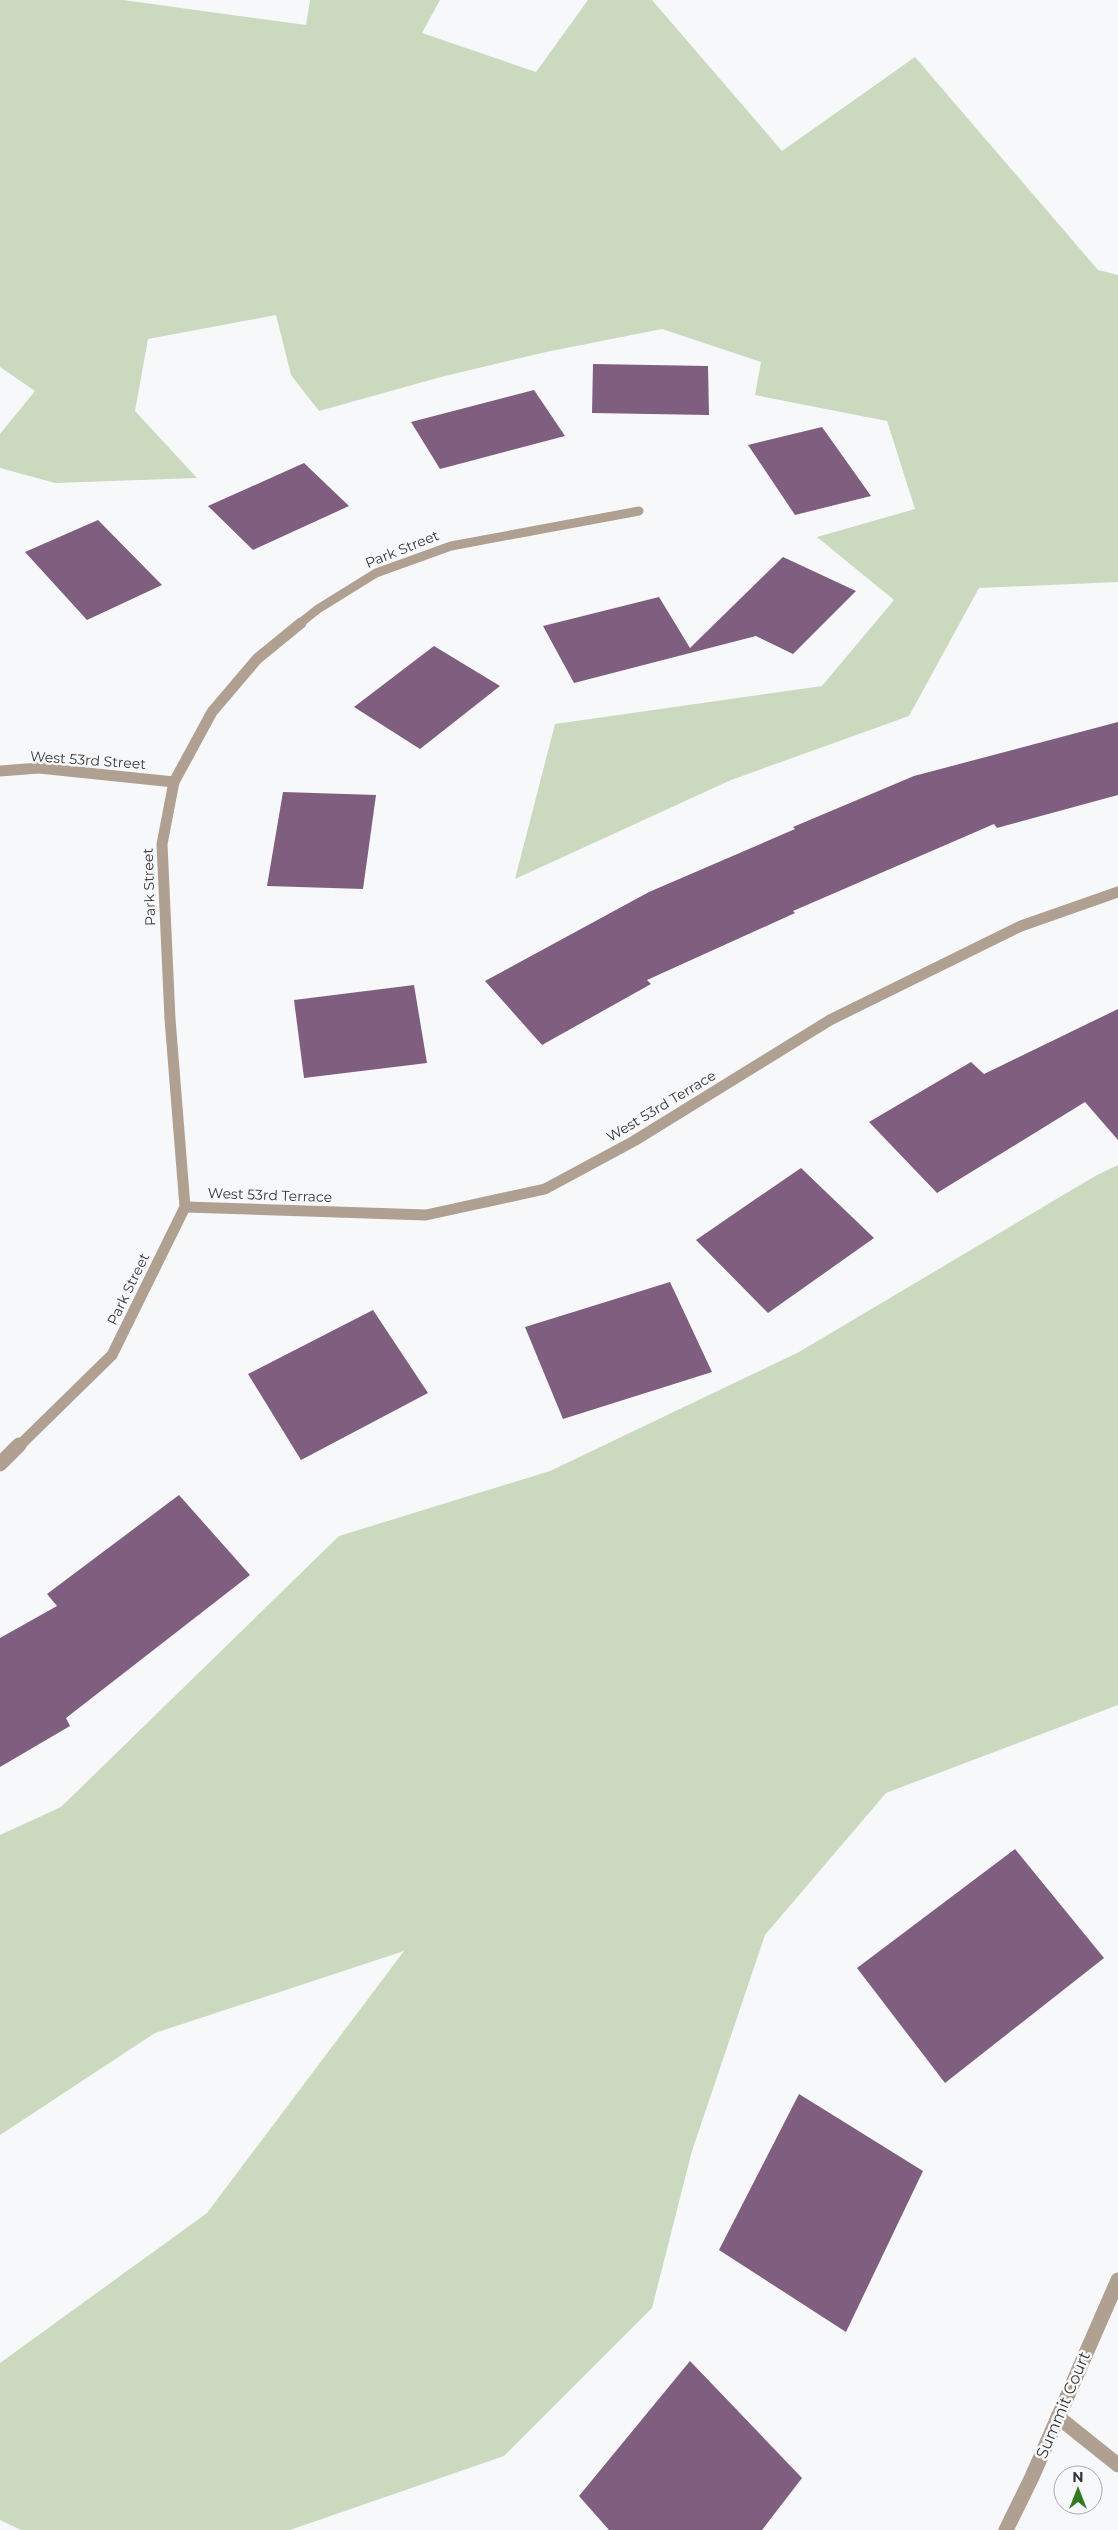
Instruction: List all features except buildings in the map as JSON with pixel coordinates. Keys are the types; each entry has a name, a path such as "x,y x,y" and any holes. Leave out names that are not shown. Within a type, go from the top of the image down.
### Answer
{"street":[{"name":"Park Street","path":"0,1464 112,1355 185,1207 170,1019 162,844 174,782 212,712 256,659 318,609 376,574 451,546 639,510"},
{"name":"West 53rd Street","path":"0,771 39,768 174,782"},
{"name":"West 53rd Terrace","path":"185,1207 426,1215 545,1190 634,1141 830,1020 1021,926 1118,892"},
{"name":"Summit Court","path":"1006,2530 1118,2280"},
{"path":"1058,2417 1118,2465"}],"green space":[{"path":"0,0 123,0 306,25 310,0 440,0 422,33 536,72 588,0 652,0 782,151 915,57 1098,270 1118,275 1118,582 979,588 909,716 731,780 515,879 555,724 822,686 894,600 817,537 915,509 887,421 755,395 761,362 662,329 546,352 441,377 319,411 291,375 276,315 148,339 135,411 197,478 55,483 0,468 0,434 35,391 0,367"},
{"path":"1118,1165 1118,1705 886,1793 765,1935 692,2151 652,2308 504,2456 290,2530 21,2530 0,2520 0,2363 207,2213 404,1951 155,2033 0,2135 0,1835 61,1807 339,1536 550,1471 799,1352 1097,1175"}]}
